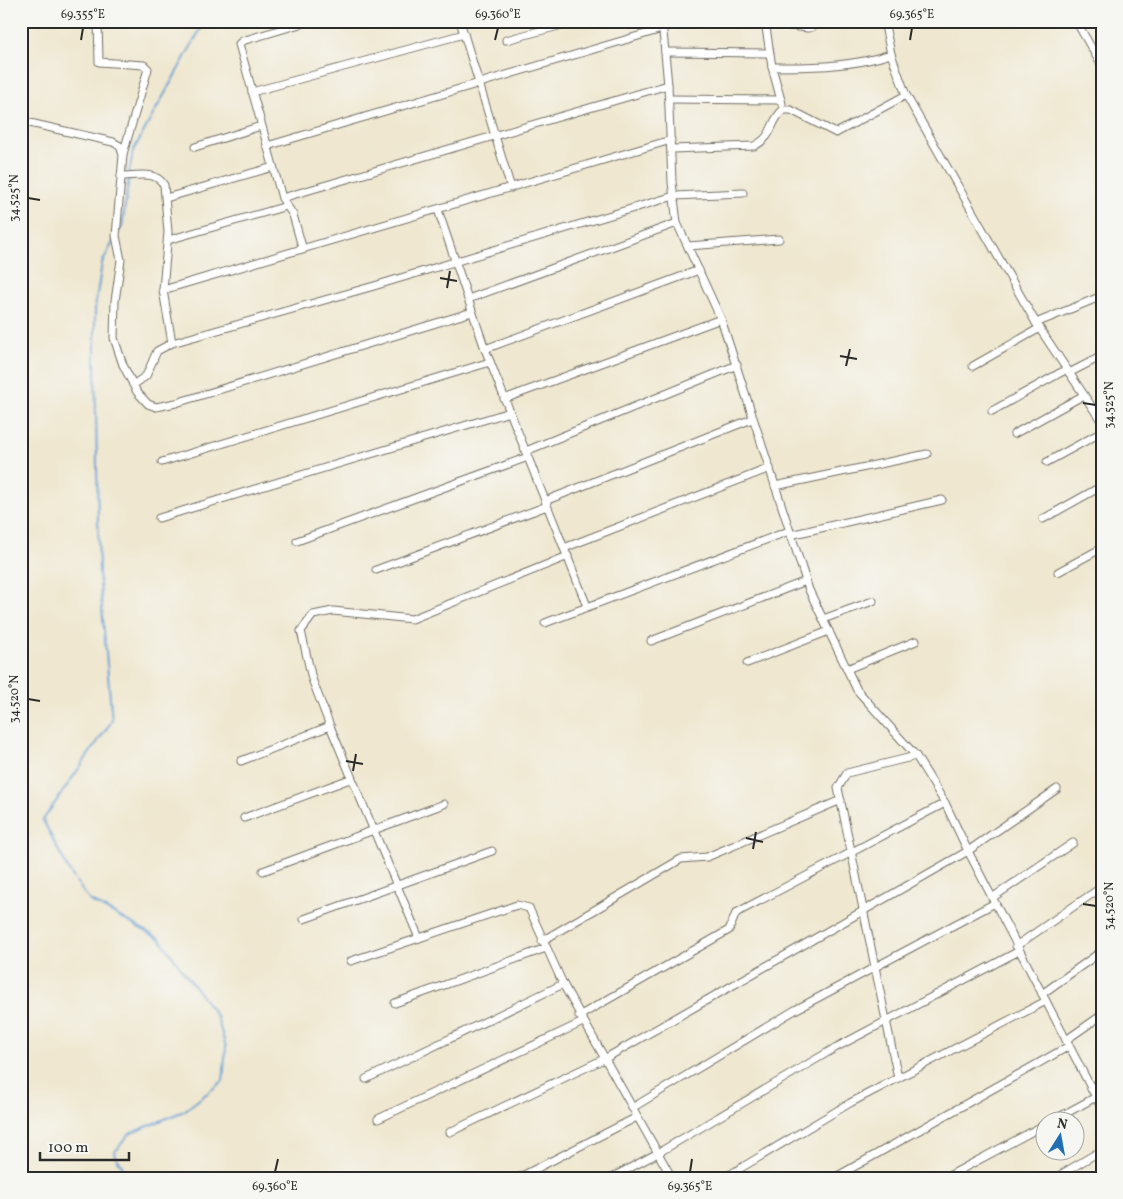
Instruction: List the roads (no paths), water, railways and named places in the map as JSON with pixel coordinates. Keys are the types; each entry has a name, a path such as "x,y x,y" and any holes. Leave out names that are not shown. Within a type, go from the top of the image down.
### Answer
{"street":[{"path":"98,21 99,62 144,65 148,69 123,155 116,236 120,260 115,301 114,338 123,365 133,385 148,404 156,408 163,407 472,312"},
{"path":"303,250 293,214 282,198 239,48 242,41 310,21"},
{"path":"460,21 511,188"},
{"path":"506,40 577,21"},
{"path":"672,149 754,146 763,142 770,134 783,110 769,53 765,22 808,28 812,27 814,21"},
{"path":"884,21 891,54 906,95 1038,326 1102,422"},
{"path":"1076,21 1102,66"},
{"path":"267,146 478,83 662,25 677,223 721,318 737,365 752,419 770,468 789,533 806,581 857,690 916,756 945,803 1018,949 1102,1109"},
{"path":"252,92 464,34"},
{"path":"665,52 769,53"},
{"path":"772,67 834,67 865,62 891,54"},
{"path":"282,198 668,85"},
{"path":"783,110 790,110 836,133 906,95"},
{"path":"669,99 781,100"},
{"path":"21,121 113,142 120,146 123,155"},
{"path":"195,147 262,126"},
{"path":"163,290 671,140"},
{"path":"166,198 273,167"},
{"path":"121,176 154,176 161,179 164,185 168,240 163,290 172,344"},
{"path":"133,385 146,376 157,351 172,344 674,196 743,193"},
{"path":"168,240 287,206"},
{"path":"438,210 485,349 587,606"},
{"path":"468,299 677,223"},
{"path":"688,246 779,238"},
{"path":"485,349 699,270"},
{"path":"973,366 1038,326 1102,296"},
{"path":"504,399 721,318"},
{"path":"992,411 1068,371 1102,356"},
{"path":"162,462 490,362"},
{"path":"297,541 527,454 737,365"},
{"path":"1014,434 1084,395"},
{"path":"159,518 510,412"},
{"path":"376,570 546,504 752,419"},
{"path":"1047,462 1102,432"},
{"path":"776,486 926,454"},
{"path":"564,548 770,468"},
{"path":"1043,519 1102,486"},
{"path":"545,623 789,533 942,500"},
{"path":"1058,572 1102,548"},
{"path":"419,938 398,885 350,779 312,679 300,631 313,616 333,611 412,619 568,556"},
{"path":"651,642 806,581"},
{"path":"823,619 873,601"},
{"path":"747,663 829,631"},
{"path":"847,669 916,640"},
{"path":"241,761 330,726"},
{"path":"898,1078 838,788 847,773 916,756"},
{"path":"244,818 350,779"},
{"path":"450,1132 606,1058 968,851 1057,790"},
{"path":"542,941 681,858 690,856 707,857 841,800"},
{"path":"378,1119 581,1019 729,930 736,913 945,803"},
{"path":"263,871 444,804"},
{"path":"632,1108 795,1010 875,968 993,900 1073,843"},
{"path":"304,919 492,851"},
{"path":"611,1178 658,1153 835,1048 1018,949 1099,889"},
{"path":"351,961 517,905 529,908 542,941 581,1019 606,1058 672,1178"},
{"path":"395,1003 546,948"},
{"path":"1042,994 1102,952"},
{"path":"366,1078 563,984"},
{"path":"724,1178 850,1103 1046,1002"},
{"path":"834,1178 1067,1043 1102,1015"},
{"path":"1091,1089 1102,1081"},
{"path":"1068,1112 1096,1097"},
{"path":"518,1178 637,1116"},
{"path":"945,1178 1036,1129"},
{"path":"1055,1178 1102,1150"}],"waterway":[{"path":"129,173 133,151 205,21"},
{"path":"119,231 122,227 129,177"},
{"path":"114,240 102,263 95,307 99,573 112,721 43,820 69,871 89,900 160,939 217,1017 226,1047 223,1081 184,1111 129,1134 114,1153 129,1178"}]}
